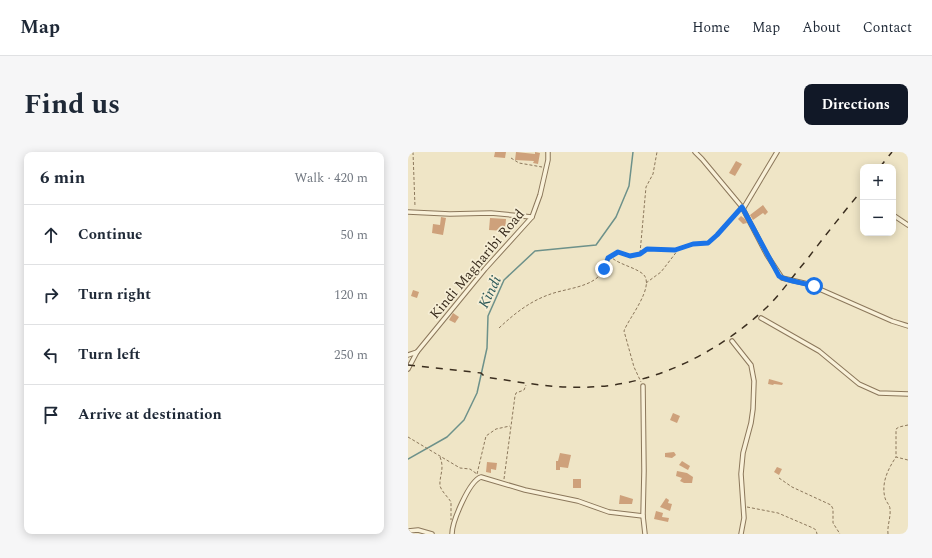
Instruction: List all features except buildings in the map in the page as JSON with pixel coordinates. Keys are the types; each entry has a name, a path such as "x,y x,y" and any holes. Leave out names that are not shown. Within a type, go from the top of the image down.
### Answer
{"street":[{"name":"Kindi Magharibi Road","path":"408,369 417,352 485,269 532,217 540,195 548,152"},
{"path":"697,152 743,208 782,278 808,284 908,326"},
{"path":"743,208 777,152"},
{"path":"408,212 491,213 532,217"},
{"path":"896,217 908,225"},
{"path":"761,318 818,351 859,384 879,393 908,394"},
{"path":"732,341 751,365 754,381 753,409 743,453 741,474 741,489 744,506 744,518 741,534"},
{"path":"408,355 417,352"},
{"path":"643,386 643,516 645,534"},
{"path":"452,534 452,526 466,494 477,476 526,490 578,502 609,512 643,516"},
{"path":"408,531 418,530 432,534"}],"path":[{"path":"412,152 415,213"},
{"path":"640,254 646,187 653,174 657,152"},
{"path":"510,158 519,163 546,168"},
{"path":"645,283 655,278 661,272 678,250 688,245 705,244 712,241 743,208"},
{"path":"499,328 526,306 548,295 587,283 598,277 608,258 618,252 630,256 640,254 647,249 678,250"},
{"path":"608,258 612,258 642,273 644,276 645,283 638,308 624,331 634,367 643,386"},
{"path":"504,483 510,426 516,393 524,390 526,385"},
{"path":"888,534 890,509 886,500 884,488 888,469 896,457 896,429 908,425"},
{"path":"408,437 462,469 470,470 477,476 486,436 496,429 510,426"},
{"path":"440,457 443,467 440,485 442,491 451,502 450,519 452,526"},
{"path":"896,457 908,460"},
{"path":"779,478 792,487 831,505 833,509 833,523 840,534"},
{"path":"744,506 778,514 813,528 817,532 816,534"}],"waterway":[{"name":"Kindi","path":"408,459 447,437 464,420 477,393 487,348 488,316 504,280 535,251 596,245 616,217 629,186 633,152"}],"railway":[{"path":"882,164 892,152"},
{"path":"408,365 481,373 485,377 538,385 564,387 614,385 662,373 707,352 728,339 766,308 781,292 860,193"}],"route":[{"path":"604,269 608,258 618,252 630,256 640,254 647,249 678,250 693,244 708,243 712,241 742,207 779,276 784,279 803,282 814,286"}]}
